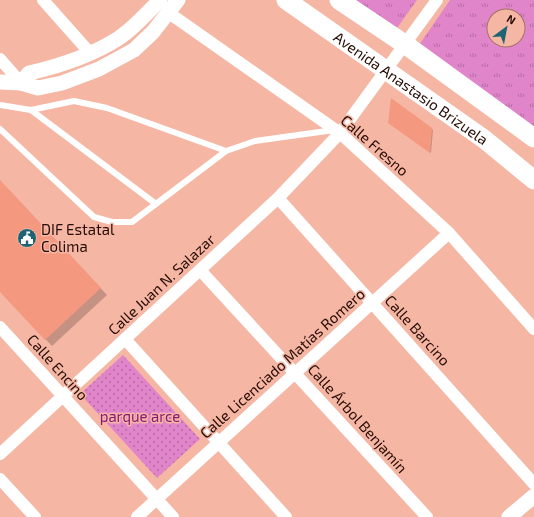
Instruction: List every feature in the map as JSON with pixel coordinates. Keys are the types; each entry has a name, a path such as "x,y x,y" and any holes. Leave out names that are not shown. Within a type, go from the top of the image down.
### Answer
{"main road":[{"name":"Avenida Anastasio Brizuela","path":"286,0 484,139 534,180"},
{"name":"Avenida Anastasio Brizuela","path":"339,0 406,45 534,138"}],"street":[{"path":"43,0 90,53"},
{"path":"22,83 29,73 57,67 90,53 119,38 141,20 160,0"},
{"path":"0,82 22,83 38,88 62,84 100,69 134,50 169,13 178,0"},
{"name":"Calle Juan N. Salazar","path":"0,454 278,198 337,132 387,70 437,0"},
{"name":"Calle Fresno","path":"169,13 337,132 449,233 534,329"},
{"path":"0,59 22,83"},
{"name":"Calle Barcino","path":"278,198 534,484"},
{"name":"Calle Licenciado Matías Romero","path":"136,517 449,233"},
{"name":"Calle Árbol Benjamín","path":"200,270 427,517"},
{"name":"Calle Encino","path":"0,328 173,517"},
{"path":"125,339 286,517"},
{"path":"0,479 35,517"},
{"path":"509,517 534,496"}],"lane":[{"path":"0,105 31,110 74,101 107,108 226,151"},
{"path":"31,110 156,204"},
{"path":"0,129 94,217 112,222 132,222 226,151 255,141 337,132"}],"green space":[{"path":"353,0 417,0 397,28"},
{"path":"450,0 534,0 534,129 419,45"},
{"name":"parque arce","path":"123,355 200,439 157,478 80,394"}],"building":[{"path":"391,98 432,128 430,153 388,123"},
{"name":"DIF Estatal Colima","path":"0,180 101,288 45,340 0,292"}],"place":[{"name":"DIF Estatal Colima","path":"27,238"}]}
